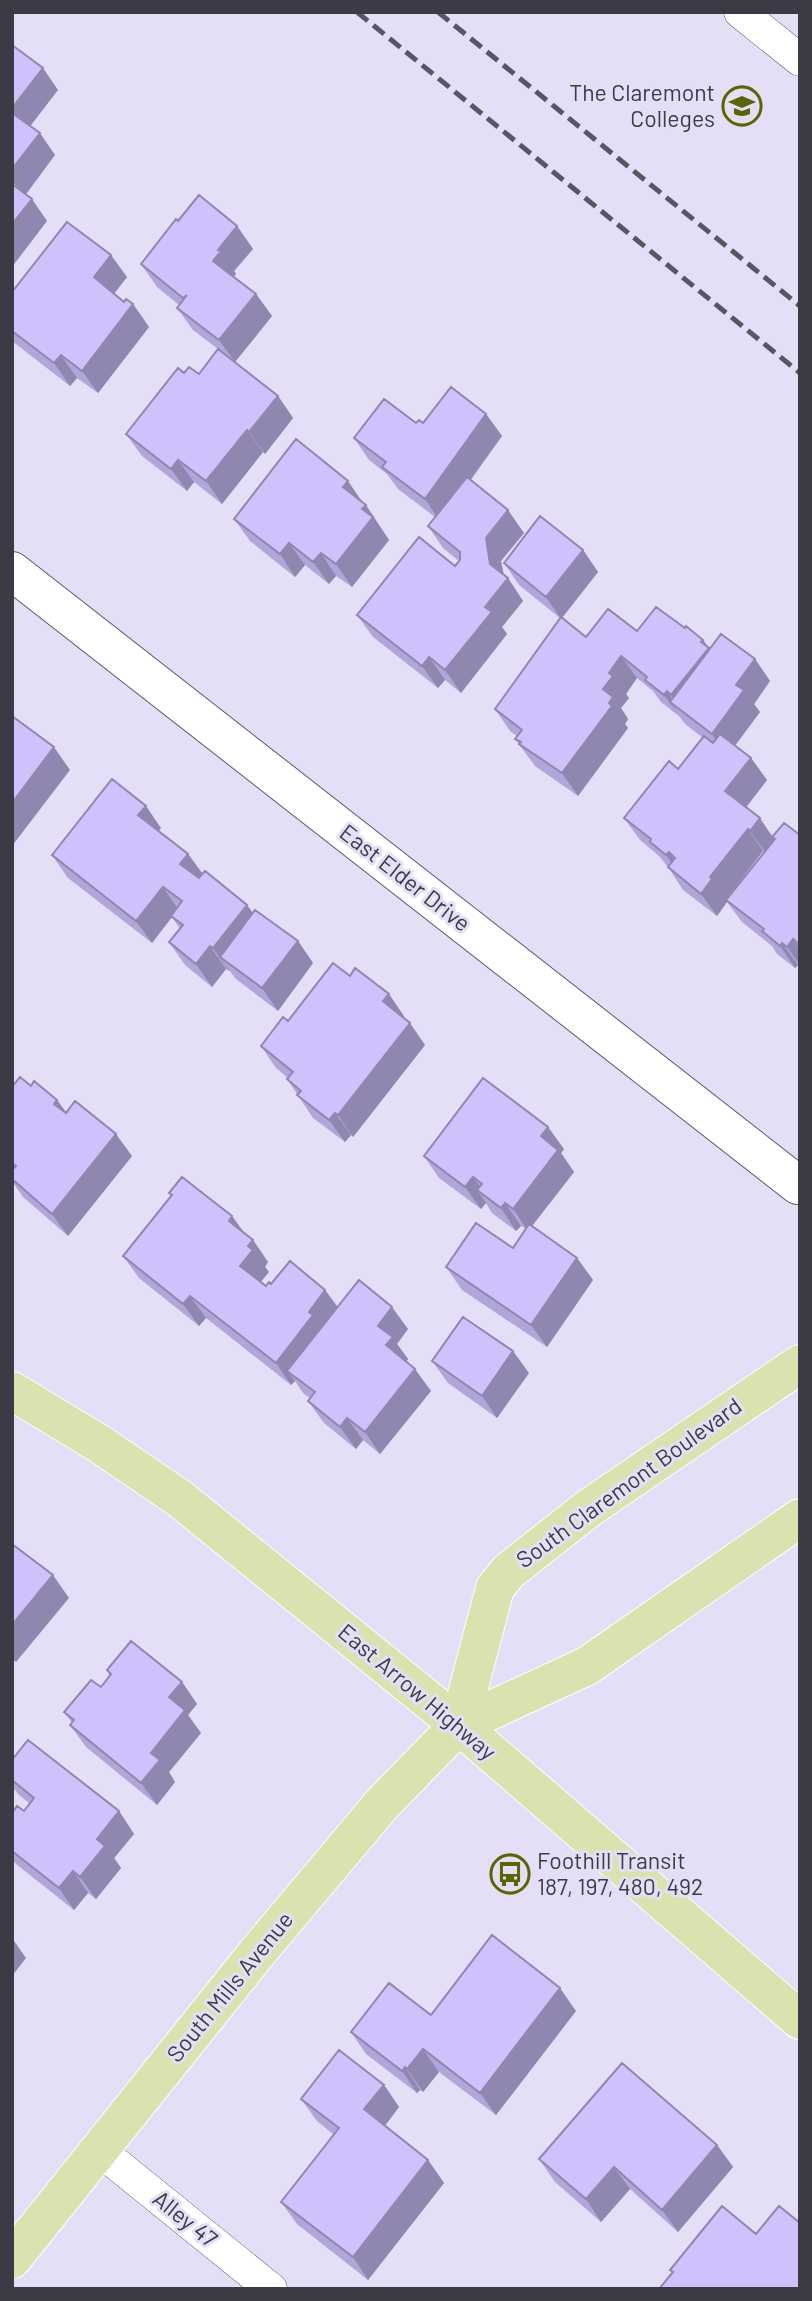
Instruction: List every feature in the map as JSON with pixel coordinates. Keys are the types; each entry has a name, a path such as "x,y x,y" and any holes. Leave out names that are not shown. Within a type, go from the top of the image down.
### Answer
{"main road":[{"name":"South Claremont Boulevard","path":"459,1725 495,1588 509,1571 589,1508 800,1364"},
{"name":"East Arrow Highway","path":"12,1391 98,1443 179,1498 459,1725 800,2020"},
{"path":"459,1725 587,1666 800,1518"},
{"name":"South Mills Avenue","path":"12,2259 256,1954 374,1814 459,1725"}],"street":[{"name":"East Elder Drive","path":"12,571 798,1185"}],"lane":[{"path":"740,12 800,60"},
{"name":"Alley 47","path":"98,2149 271,2289"}],"building":[{"path":"12,45 43,68 12,108"},
{"path":"12,113 40,133 12,169"},
{"path":"12,184 32,199 12,224"},
{"path":"199,195 237,226 213,261 256,294 219,340 177,308 187,295 183,298 141,264 176,219 178,221"},
{"path":"67,222 111,255 94,277 124,302 126,299 133,304 82,371 61,355 54,363 12,331 12,292"},
{"path":"218,349 278,396 206,481 178,460 171,469 126,434 178,368 184,373 189,367 199,374"},
{"path":"451,387 486,414 425,499 382,467 386,462 354,438 384,399 416,423 419,420 423,423"},
{"path":"296,439 348,481 343,487 366,505 362,509 373,517 336,564 321,553 313,562 289,543 280,554 234,519"},
{"path":"467,477 508,510 486,538 490,564 508,578 485,607 492,612 445,670 429,657 422,666 357,615 419,537 455,566 460,560 460,552 428,526"},
{"path":"540,516 583,550 546,597 504,563"},
{"path":"656,607 685,628 686,626 709,648 671,695 667,691 664,695 621,656 609,673 613,676 603,689 613,697 609,703 612,706 562,773 519,744 521,742 515,739 522,730 495,709 561,617 586,637 608,609 637,631"},
{"path":"721,634 755,659 736,685 744,690 712,734 670,702"},
{"path":"12,716 54,747 12,803"},
{"path":"720,734 751,758 725,791 760,818 710,877 712,879 701,894 668,867 675,858 669,852 666,855 624,818 669,761 678,769 704,736 713,743"},
{"path":"112,779 146,806 138,815 188,854 180,864 199,878 205,871 247,905 213,948 210,946 196,964 169,942 183,925 171,916 182,901 163,887 136,921 52,855"},
{"path":"784,823 800,835 800,945 793,939 787,947 782,943 780,946 762,931 764,929 726,900 775,839 772,837"},
{"path":"255,910 298,941 262,988 220,957"},
{"path":"333,963 350,976 355,968 389,994 383,1001 410,1023 338,1115 335,1113 329,1120 297,1095 301,1091 287,1079 293,1072 261,1046 283,1017 288,1021"},
{"path":"20,1077 31,1086 34,1081 57,1100 54,1104 66,1113 75,1101 116,1134 52,1214 12,1179 12,1170 16,1166 12,1163 12,1087"},
{"path":"483,1078 548,1127 541,1136 558,1150 513,1209 505,1203 501,1208 477,1190 482,1184 473,1177 465,1187 424,1156"},
{"path":"182,1177 232,1216 229,1221 253,1240 248,1246 253,1250 240,1266 266,1286 269,1282 271,1284 290,1261 325,1290 309,1312 313,1315 276,1363 190,1296 183,1304 123,1256 172,1195 169,1193"},
{"path":"476,1223 513,1248 529,1224 577,1258 531,1325 446,1267"},
{"path":"359,1280 392,1307 378,1326 393,1337 386,1345 415,1369 365,1432 347,1418 340,1427 308,1401 315,1392 287,1371"},
{"path":"463,1317 513,1351 482,1396 432,1361"},
{"path":"12,1544 53,1575 12,1625"},
{"path":"131,1641 182,1682 169,1697 185,1710 151,1753 160,1760 141,1783 70,1725 74,1720 64,1712 91,1680 101,1687 111,1674 107,1670"},
{"path":"28,1740 119,1811 97,1839 105,1846 80,1877 73,1871 59,1888 12,1851 12,1813 17,1806 24,1811 34,1798 12,1780 12,1760"},
{"path":"492,1935 560,1988 480,2093 423,2049 407,2069 405,2067 402,2071 351,2032 389,1983 431,2015"},
{"path":"339,2050 384,2085 364,2109 428,2160 353,2257 281,2202 339,2128 301,2099"},
{"path":"622,2063 717,2145 662,2210 614,2167 586,2199 539,2159"},
{"path":"722,2206 756,2234 779,2206 800,2223 800,2289 659,2289 673,2272 670,2270"}],"railway":[{"path":"357,12 800,373"},
{"path":"438,12 800,306"}],"place":[{"name":"The Claremont Colleges","path":"742,106"},
{"name":"Foothill Transit 187, 197, 480, 492","path":"510,1874"}]}
